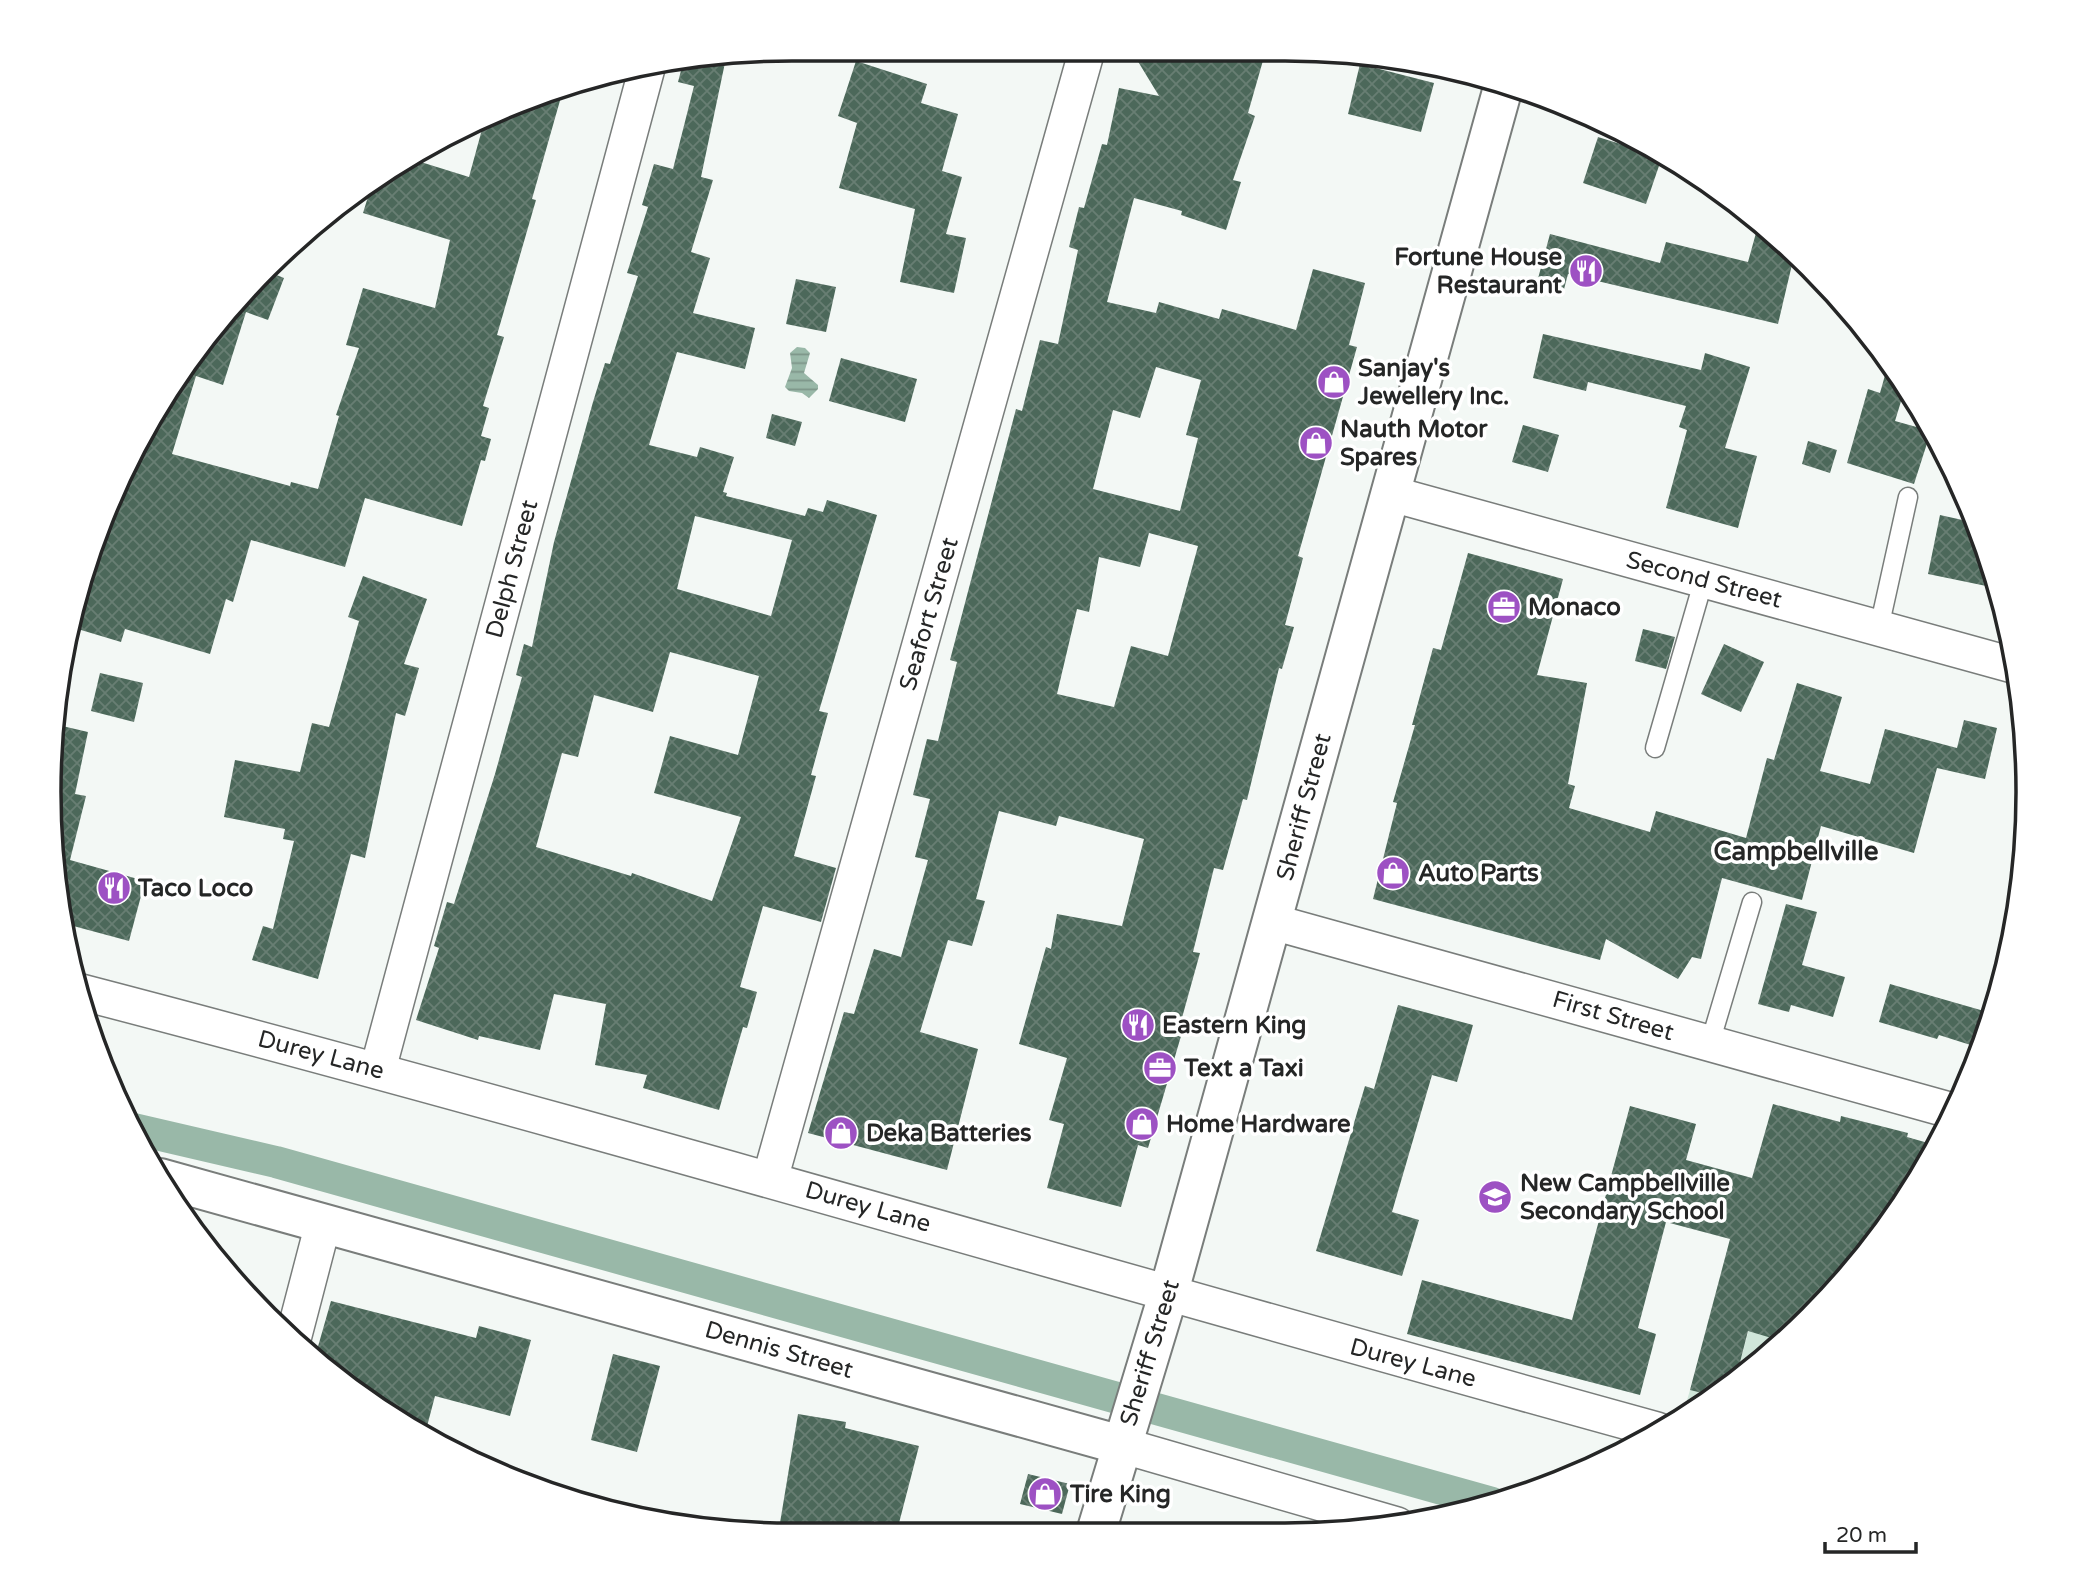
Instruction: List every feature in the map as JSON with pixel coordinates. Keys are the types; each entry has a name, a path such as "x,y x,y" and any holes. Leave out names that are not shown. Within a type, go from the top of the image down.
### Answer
{"main road":[{"name":"Sheriff Street","path":"1099,1523 1168,1295 1501,94"},
{"name":"Dennis Street","path":"174,1182 1121,1446"}],"street":[{"name":"Seafort Street","path":"771,1179 1084,61"},
{"name":"Delph Street","path":"378,1069 645,76"},
{"name":"Second Street","path":"1392,494 2004,663"},
{"name":"First Street","path":"1273,922 1943,1108"},
{"name":"Durey Lane","path":"90,994 378,1069 771,1179 1168,1295 1646,1427"},
{"path":"296,1328 323,1224"},
{"name":"Dennis Street","path":"1121,1446 1369,1517"}],"lane":[{"path":"1879,628 1908,497"},
{"path":"1655,748 1704,579"},
{"path":"1710,1043 1752,902"}],"shaded area":[{"path":"797,347 805,348 810,353 804,373 818,385 818,389 809,398 785,387 792,368 790,353"},
{"path":"1764,1272 1779,1330 1740,1364"},
{"path":"1690,1390 1701,1393 1691,1400 1686,1403"}],"building":[{"path":"856,61 927,84 921,103 958,114 942,171 962,177 946,234 966,238 954,293 900,282 915,209 839,188 857,123 838,116"},
{"path":"1138,61 1263,61 1248,113 1255,116 1233,180 1241,182 1226,230 1181,215 1182,211 1134,198 1107,302 1156,313 1159,302 1219,319 1222,309 1296,330 1313,269 1365,283 1349,345 1357,347 1298,556 1303,558 1285,625 1294,627 1282,669 1279,668 1247,800 1243,799 1223,870 1214,868 1193,952 1200,953 1180,1025 1184,1026 1148,1148 1138,1145 1121,1207 1047,1188 1064,1124 1049,1120 1067,1058 1019,1044 1046,947 1051,949 1057,914 1122,926 1144,839 1059,816 1056,826 999,811 976,899 985,901 972,946 948,940 920,1032 978,1049 947,1170 808,1133 844,1012 854,1014 874,949 901,957 928,860 915,857 930,799 913,795 927,739 938,741 957,662 950,660 1016,409 1022,411 1040,340 1058,344 1078,250 1069,247 1079,207 1084,208 1102,144 1107,145 1119,88 1159,96","holes":["1156,367 1201,380 1186,435 1198,438 1180,511 1093,489 1113,410 1140,418","1149,533 1198,546 1168,656 1131,646 1114,707 1057,694 1077,609 1089,612 1099,557 1140,567"]},
{"path":"725,65 701,177 713,180 691,252 710,258 693,313 755,328 745,369 677,352 649,445 697,457 700,447 734,457 723,492 727,493 726,496 805,516 808,508 823,512 827,500 877,515 819,711 828,713 811,775 816,776 794,856 836,868 821,922 763,906 740,987 757,992 747,1028 743,1027 719,1110 643,1088 647,1075 595,1065 606,1004 554,994 540,1050 479,1036 478,1040 416,1020 439,948 434,946 447,902 454,904 495,774 522,677 516,675 524,644 532,647 554,542 593,402 605,363 610,364 638,276 627,273 648,207 642,205 654,164 673,169 694,86 678,82 681,70","holes":["695,516 792,540 771,616 677,589","670,652 759,676 738,755 670,736 654,793 741,817 712,901 632,873 631,876 536,847 562,753 578,757 594,695 653,712"]},
{"path":"1360,66 1434,83 1421,132 1348,114"},
{"path":"560,99 532,199 536,200 497,335 504,337 483,406 489,408 481,436 491,439 485,461 481,460 462,526 365,498 345,567 251,540 233,602 226,599 210,654 125,629 121,642 80,630 100,557 117,512 159,427 212,347 275,275 284,278 268,320 246,312 223,385 196,376 172,454 290,486 291,482 318,489 339,416 336,415 359,348 346,345 363,288 435,308 450,240 363,213 368,197 422,162 469,177 481,131"},
{"path":"1598,137 1623,145 1659,165 1646,204 1583,183"},
{"path":"1550,234 1660,263 1666,242 1748,262 1756,234 1792,266 1778,324 1568,274 1563,293 1536,286"},
{"path":"796,279 836,287 826,332 786,324"},
{"path":"1543,334 1701,370 1705,353 1750,367 1725,448 1757,456 1738,528 1666,508 1687,430 1679,427 1686,406 1588,382 1586,391 1533,378"},
{"path":"841,358 917,379 905,422 829,401"},
{"path":"1885,375 1901,400 1895,421 1918,427 1927,444 1914,484 1847,463 1868,389 1880,393"},
{"path":"772,414 802,422 795,446 766,438"},
{"path":"1523,425 1559,435 1548,472 1512,462"},
{"path":"1808,441 1837,450 1830,473 1802,464"},
{"path":"1940,515 1963,520 1986,586 1928,574"},
{"path":"1468,553 1563,579 1537,675 1587,683 1568,784 1575,786 1569,808 1650,832 1656,811 1746,838 1767,758 1774,760 1797,683 1842,697 1820,771 1870,784 1885,729 1957,748 1964,720 1997,728 1985,779 1937,768 1914,853 1821,826 1802,900 1722,878 1701,959 1692,957 1678,979 1606,939 1600,960 1373,899 1397,803 1393,802 1433,648 1441,650"},
{"path":"363,576 427,599 404,664 419,668 405,716 396,713 365,858 351,854 318,979 252,960 263,926 273,929 294,841 283,839 285,829 224,817 235,760 300,772 312,723 329,727 359,621 348,617"},
{"path":"1643,629 1675,637 1666,669 1635,661"},
{"path":"1724,644 1764,662 1741,712 1701,694"},
{"path":"100,673 143,683 134,722 91,711"},
{"path":"65,727 88,732 75,794 86,796 70,860 145,881 129,941 74,926 63,840 61,792"},
{"path":"1786,904 1817,912 1802,965 1845,977 1833,1017 1791,1005 1789,1012 1758,1004"},
{"path":"1890,984 1982,1010 1970,1045 1939,1035 1937,1039 1879,1022"},
{"path":"1398,1005 1473,1025 1457,1082 1432,1075 1392,1212 1419,1220 1402,1276 1316,1251 1365,1086 1374,1089"},
{"path":"1773,1104 1840,1122 1841,1116 1908,1133 1907,1137 1926,1142 1893,1198 1834,1274 1771,1338 1748,1331 1740,1364 1701,1393 1690,1390 1730,1239 1666,1222 1638,1328 1656,1334 1640,1395 1407,1334 1422,1280 1572,1320 1630,1106 1696,1124 1686,1160 1752,1178"},
{"path":"331,1301 476,1338 479,1326 531,1340 510,1416 435,1396 427,1425 386,1400 318,1347"},
{"path":"613,1354 660,1366 637,1452 591,1440"},
{"path":"798,1414 846,1422 845,1428 919,1446 899,1523 780,1523"},
{"name":"Tire King","path":"1028,1474 1070,1484 1062,1514 1020,1504"}],"waterway":[{"path":"146,1132 276,1162 1474,1498"}],"place":[{"name":"Fortune House Restaurant","path":"1586,271"},
{"name":"Sanjay's Jewellery Inc.","path":"1334,382"},
{"name":"Nauth Motor Spares","path":"1316,443"},
{"name":"Monaco","path":"1504,607"},
{"name":"Auto Parts","path":"1393,873"},
{"name":"Taco Loco","path":"114,888"},
{"name":"Eastern King","path":"1138,1025"},
{"name":"Text a Taxi","path":"1160,1068"},
{"name":"Home Hardware","path":"1142,1124"},
{"name":"Deka Batteries","path":"841,1133"},
{"name":"New Campbellville Secondary School","path":"1495,1197"},
{"name":"Tire King","path":"1045,1494"}],"district":[{"name":"Campbellville","path":"1796,851"}]}
